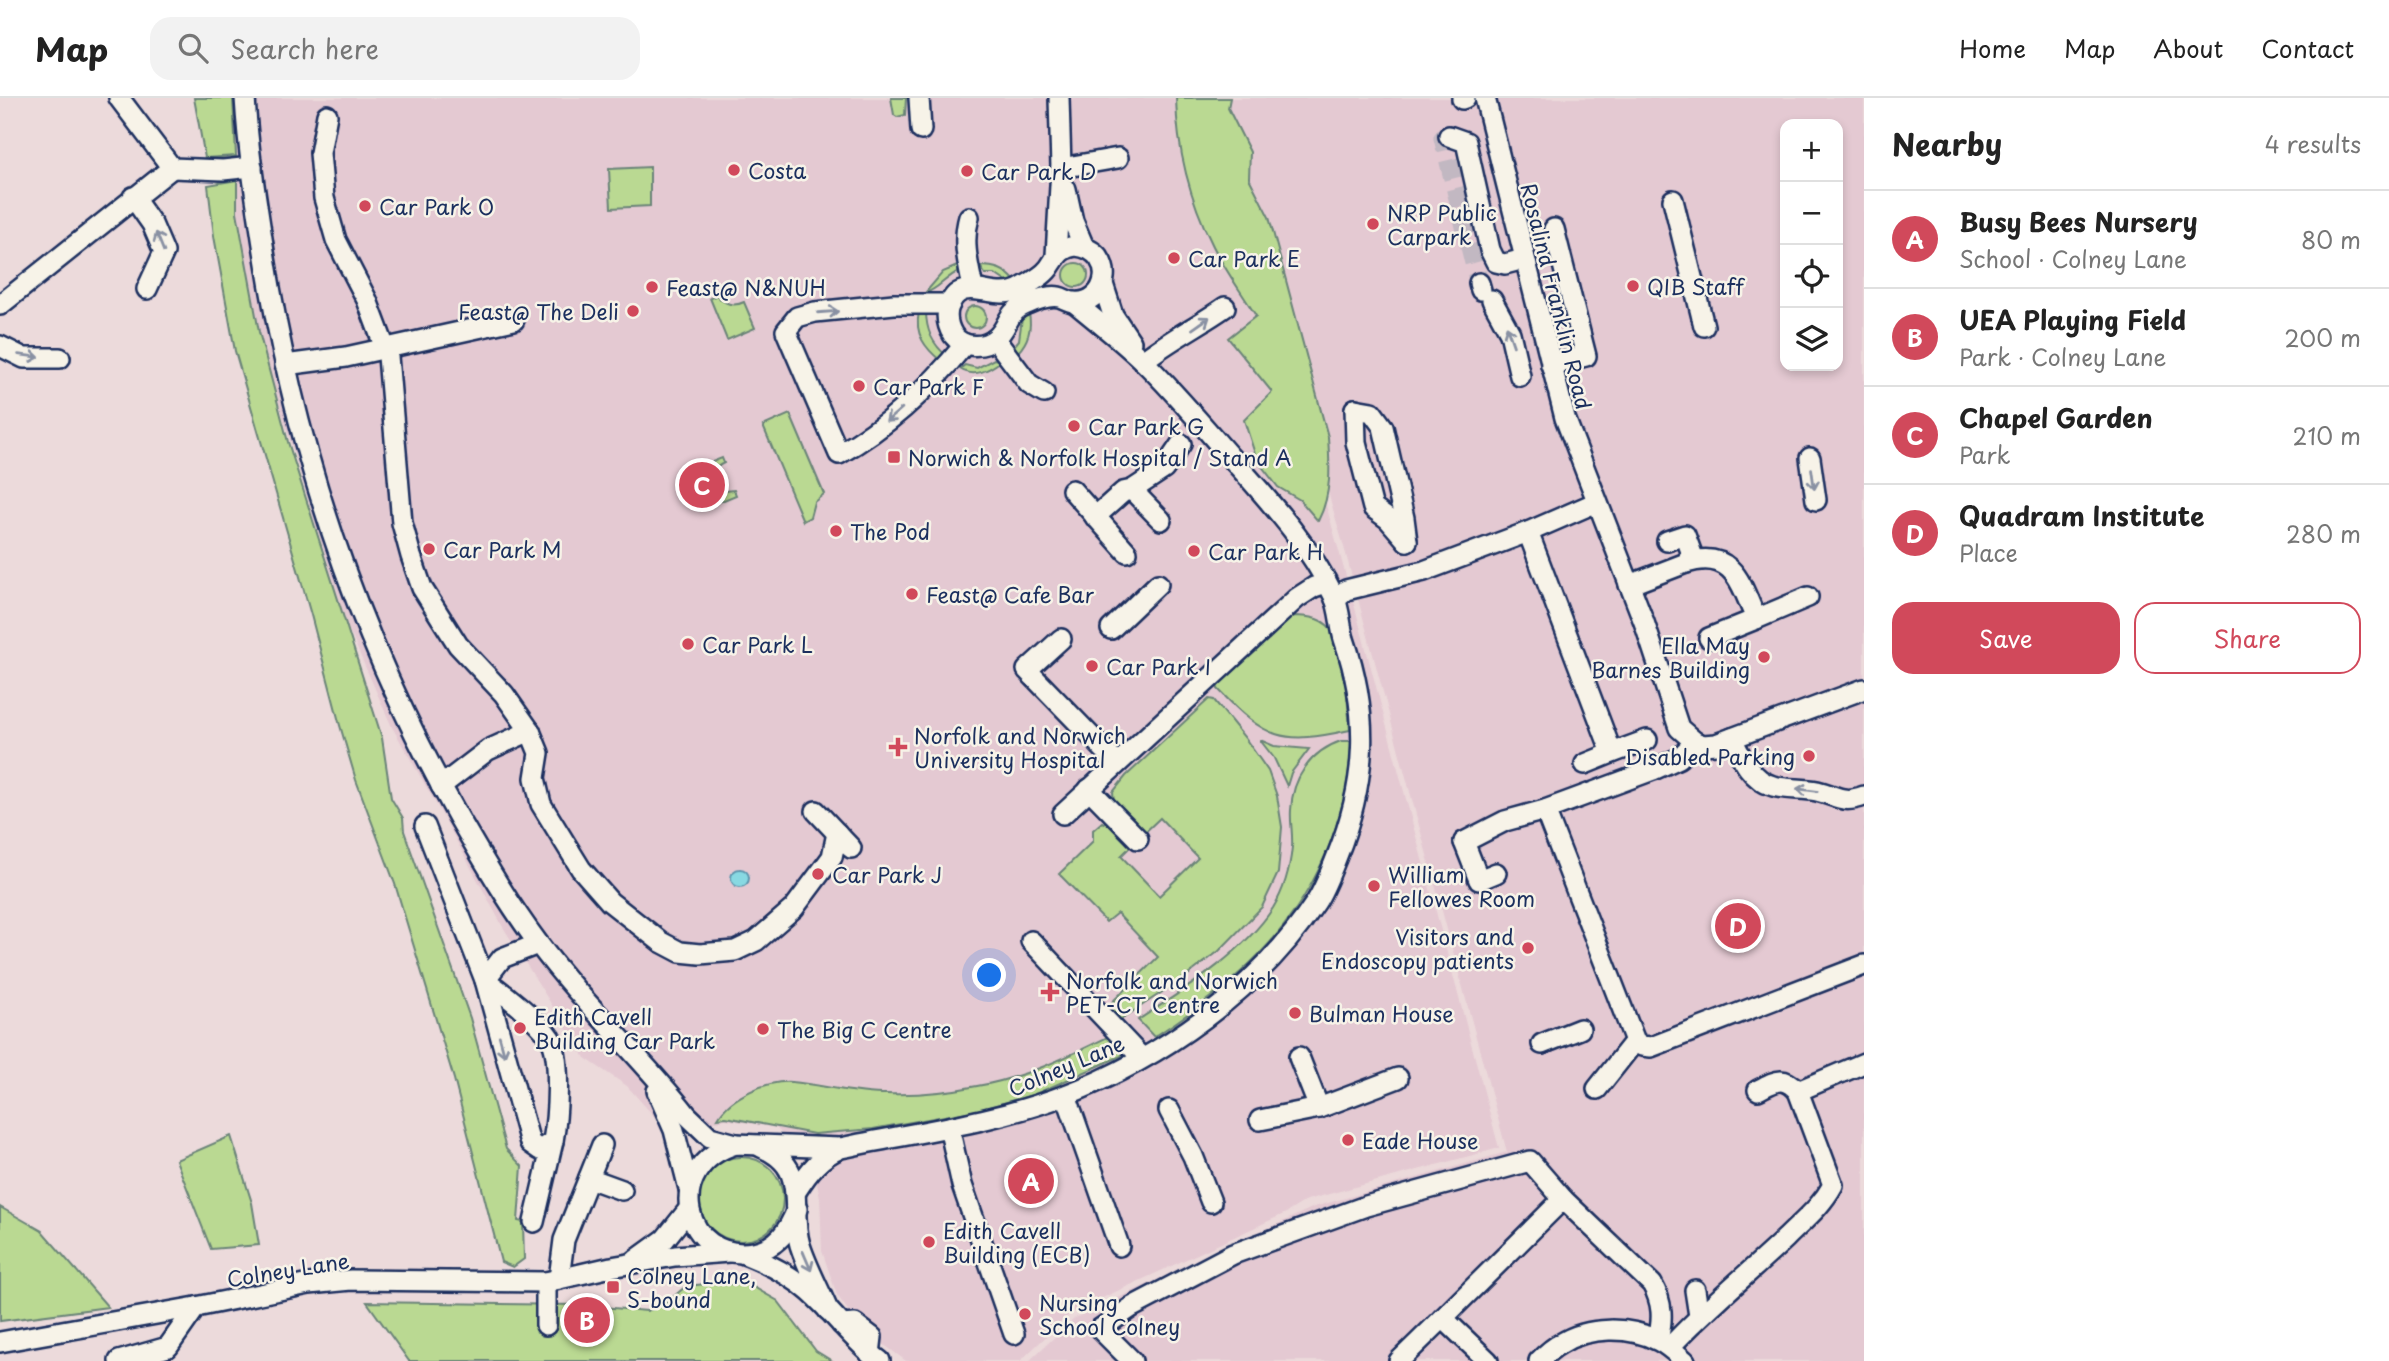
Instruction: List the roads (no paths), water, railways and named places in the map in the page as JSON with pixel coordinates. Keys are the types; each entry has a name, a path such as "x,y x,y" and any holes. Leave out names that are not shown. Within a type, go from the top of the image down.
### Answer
{"street":[{"path":"119,98 172,168"},
{"path":"245,98 268,276 285,365 313,475 344,572 382,665 441,786 492,875 538,944 702,1130 710,1137 764,1148 786,1165 797,1199 800,1246 834,1317"},
{"path":"919,98 921,130"},
{"path":"1059,98 1062,168 1049,281 1068,300 1143,361"},
{"name":"Rosalind Franklin Road","path":"1485,98 1565,418 1629,585 1679,727 1695,742"},
{"path":"327,115 320,153 326,209 385,347 391,378 402,523 422,587 458,645 504,694 530,731 540,753 535,778 541,804 581,869 610,902 662,942 680,952 700,954 734,951 756,941 794,908 844,840 816,811"},
{"path":"1458,139 1471,196 1483,213 1490,250 1496,262 1505,264 1524,260"},
{"path":"1062,168 1118,158"},
{"path":"0,305 172,168 223,170 252,167"},
{"path":"1062,168 1073,221 1084,247"},
{"path":"133,197 152,224 164,252 146,289"},
{"path":"1673,200 1704,326"},
{"path":"969,217 975,231 973,288"},
{"path":"1551,365 1586,356 1554,229"},
{"path":"1069,247 1084,247 1094,252 1101,261 1105,272 1103,284 1089,300 1050,297 1024,305 1008,317 995,339 979,346 965,344 957,339 948,326 947,312 950,304 964,291 973,288 1002,294 1012,292 1036,280 1053,261 1069,247"},
{"path":"1103,284 1114,315 1143,361"},
{"path":"1484,291 1510,333 1520,376"},
{"path":"950,304 894,304 815,312 797,317 786,331 839,454 867,438 905,405 945,369 965,344"},
{"path":"1143,361 1176,336 1192,330 1225,307"},
{"path":"285,365 346,357 514,320"},
{"path":"995,339 1029,384 1044,393"},
{"path":"0,346 24,358 60,358"},
{"name":"Colney Lane","path":"0,1342 309,1284 351,1280 552,1280 611,1266 626,1266 675,1256 761,1250 778,1241 790,1226 797,1199 816,1164 827,1154 841,1148 1008,1115 1066,1094 1142,1058 1184,1032 1247,981 1283,945 1317,900 1334,865 1358,789 1362,736 1359,691 1331,591 1313,558 1278,510 1143,361"},
{"path":"1355,409 1372,412 1383,427 1405,518 1407,541 1393,525 1373,508 1368,494 1356,442 1355,409"},
{"path":"1095,517 1124,492 1132,490 1164,469 1181,444 1202,426"},
{"path":"1810,458 1816,500"},
{"path":"1072,490 1127,552"},
{"path":"1132,490 1161,520"},
{"path":"1063,814 1297,598 1314,587 1331,591 1346,590 1424,571 1528,532 1597,502"},
{"path":"1528,532 1612,753"},
{"path":"1676,538 1692,554 1686,563"},
{"path":"1629,585 1705,557 1724,563 1740,582 1756,620"},
{"path":"1111,629 1158,584"},
{"path":"1709,638 1808,597"},
{"path":"1061,639 1027,670 1116,763"},
{"path":"1496,873 1479,880 1464,842 1509,831 1545,810 1653,770 1679,758 1695,742 1703,745 1716,744 1864,689"},
{"path":"441,786 494,757 530,731"},
{"path":"1732,738 1740,756 1760,781 1774,787 1819,792 1850,801 1864,796"},
{"path":"1585,764 1647,740"},
{"path":"1089,789 1138,839"},
{"path":"1545,810 1635,1041 1642,1046 1651,1047 1864,965"},
{"path":"425,826 485,980 530,1143 540,1150 553,1141"},
{"path":"1031,941 1142,1058"},
{"path":"485,980 502,958 538,944"},
{"path":"485,980 509,996 551,1039 555,1051 558,1116 534,1222"},
{"path":"1542,1044 1580,1028"},
{"path":"1597,1089 1635,1041"},
{"path":"1299,1057 1319,1108"},
{"path":"1798,1091 1864,1063"},
{"path":"642,1065 666,1108 689,1189"},
{"path":"1260,1120 1319,1108 1398,1078"},
{"path":"1671,1349 1699,1315 1814,1212 1833,1185 1798,1091 1783,1080 1758,1090"},
{"path":"1066,1094 1119,1246"},
{"path":"1169,1110 1193,1156 1210,1202"},
{"path":"949,1127 962,1185 1014,1334"},
{"name":"Colney Lane","path":"626,1266 648,1254 665,1239 689,1209 689,1189 695,1173 705,1159 719,1149 743,1144 841,1148"},
{"path":"546,1325 552,1280 564,1240 602,1145"},
{"path":"1132,1361 1100,1329 1132,1307 1181,1280 1233,1254 1366,1206 1530,1161 1563,1199 1653,1283 1660,1297 1662,1320 1671,1349"},
{"path":"589,1178 622,1190"},
{"path":"1399,1361 1563,1199"},
{"path":"689,1209 694,1224 715,1246 736,1252 794,1279 875,1357"},
{"path":"1695,1290 1699,1315"},
{"path":"119,1361 168,1347 196,1307"},
{"path":"1443,1318 1488,1361"},
{"path":"1539,1361 1561,1343 1610,1329 1628,1331 1671,1349"}],"water":[{"path":"736,869 744,869 749,878 747,885 736,887 731,882 731,874"}],"tunnel":[{"path":"1449,136 1443,138 1479,283"}],"place":[{"name":"Costa","path":"734,170"},
{"name":"Car Park D","path":"967,171"},
{"name":"Car Park O","path":"365,206"},
{"name":"NRP Public Carpark","path":"1373,224"},
{"name":"Car Park E","path":"1174,258"},
{"name":"QIB Staff","path":"1633,286"},
{"name":"Feast@ N&NUH","path":"652,287"},
{"name":"Feast@ The Deli","path":"633,311"},
{"name":"Car Park F","path":"859,386"},
{"name":"Car Park G","path":"1074,426"},
{"name":"Norwich & Norfolk Hospital / Stand A","path":"894,457"},
{"name":"Chapel Garden","path":"702,485"},
{"name":"The Pod","path":"836,531"},
{"name":"Car Park M","path":"429,549"},
{"name":"Car Park H","path":"1194,551"},
{"name":"Feast@ Cafe Bar","path":"912,594"},
{"name":"Car Park L","path":"688,644"},
{"name":"Ella May Barnes Building","path":"1764,657"},
{"name":"Car Park I","path":"1092,666"},
{"name":"Norfolk and Norwich University Hospital","path":"898,747"},
{"name":"Disabled Parking","path":"1809,756"},
{"name":"Car Park J","path":"818,874"},
{"name":"William Fellowes Room","path":"1374,886"},
{"name":"Quadram Institute","path":"1738,926"},
{"name":"Visitors and Endoscopy patients","path":"1528,948"},
{"name":"Norfolk and Norwich PET-CT Centre","path":"1050,992"},
{"name":"Bulman House","path":"1295,1013"},
{"name":"Edith Cavell Building Car Park","path":"520,1028"},
{"name":"The Big C Centre","path":"763,1029"},
{"name":"Eade House","path":"1348,1140"},
{"name":"Busy Bees Nursery","path":"1031,1181"},
{"name":"Edith Cavell Building (ECB)","path":"929,1242"},
{"name":"Colney Lane, S-bound","path":"613,1287"},
{"name":"Nursing School Colney","path":"1025,1314"},
{"name":"UEA Playing Field","path":"587,1320"}]}
